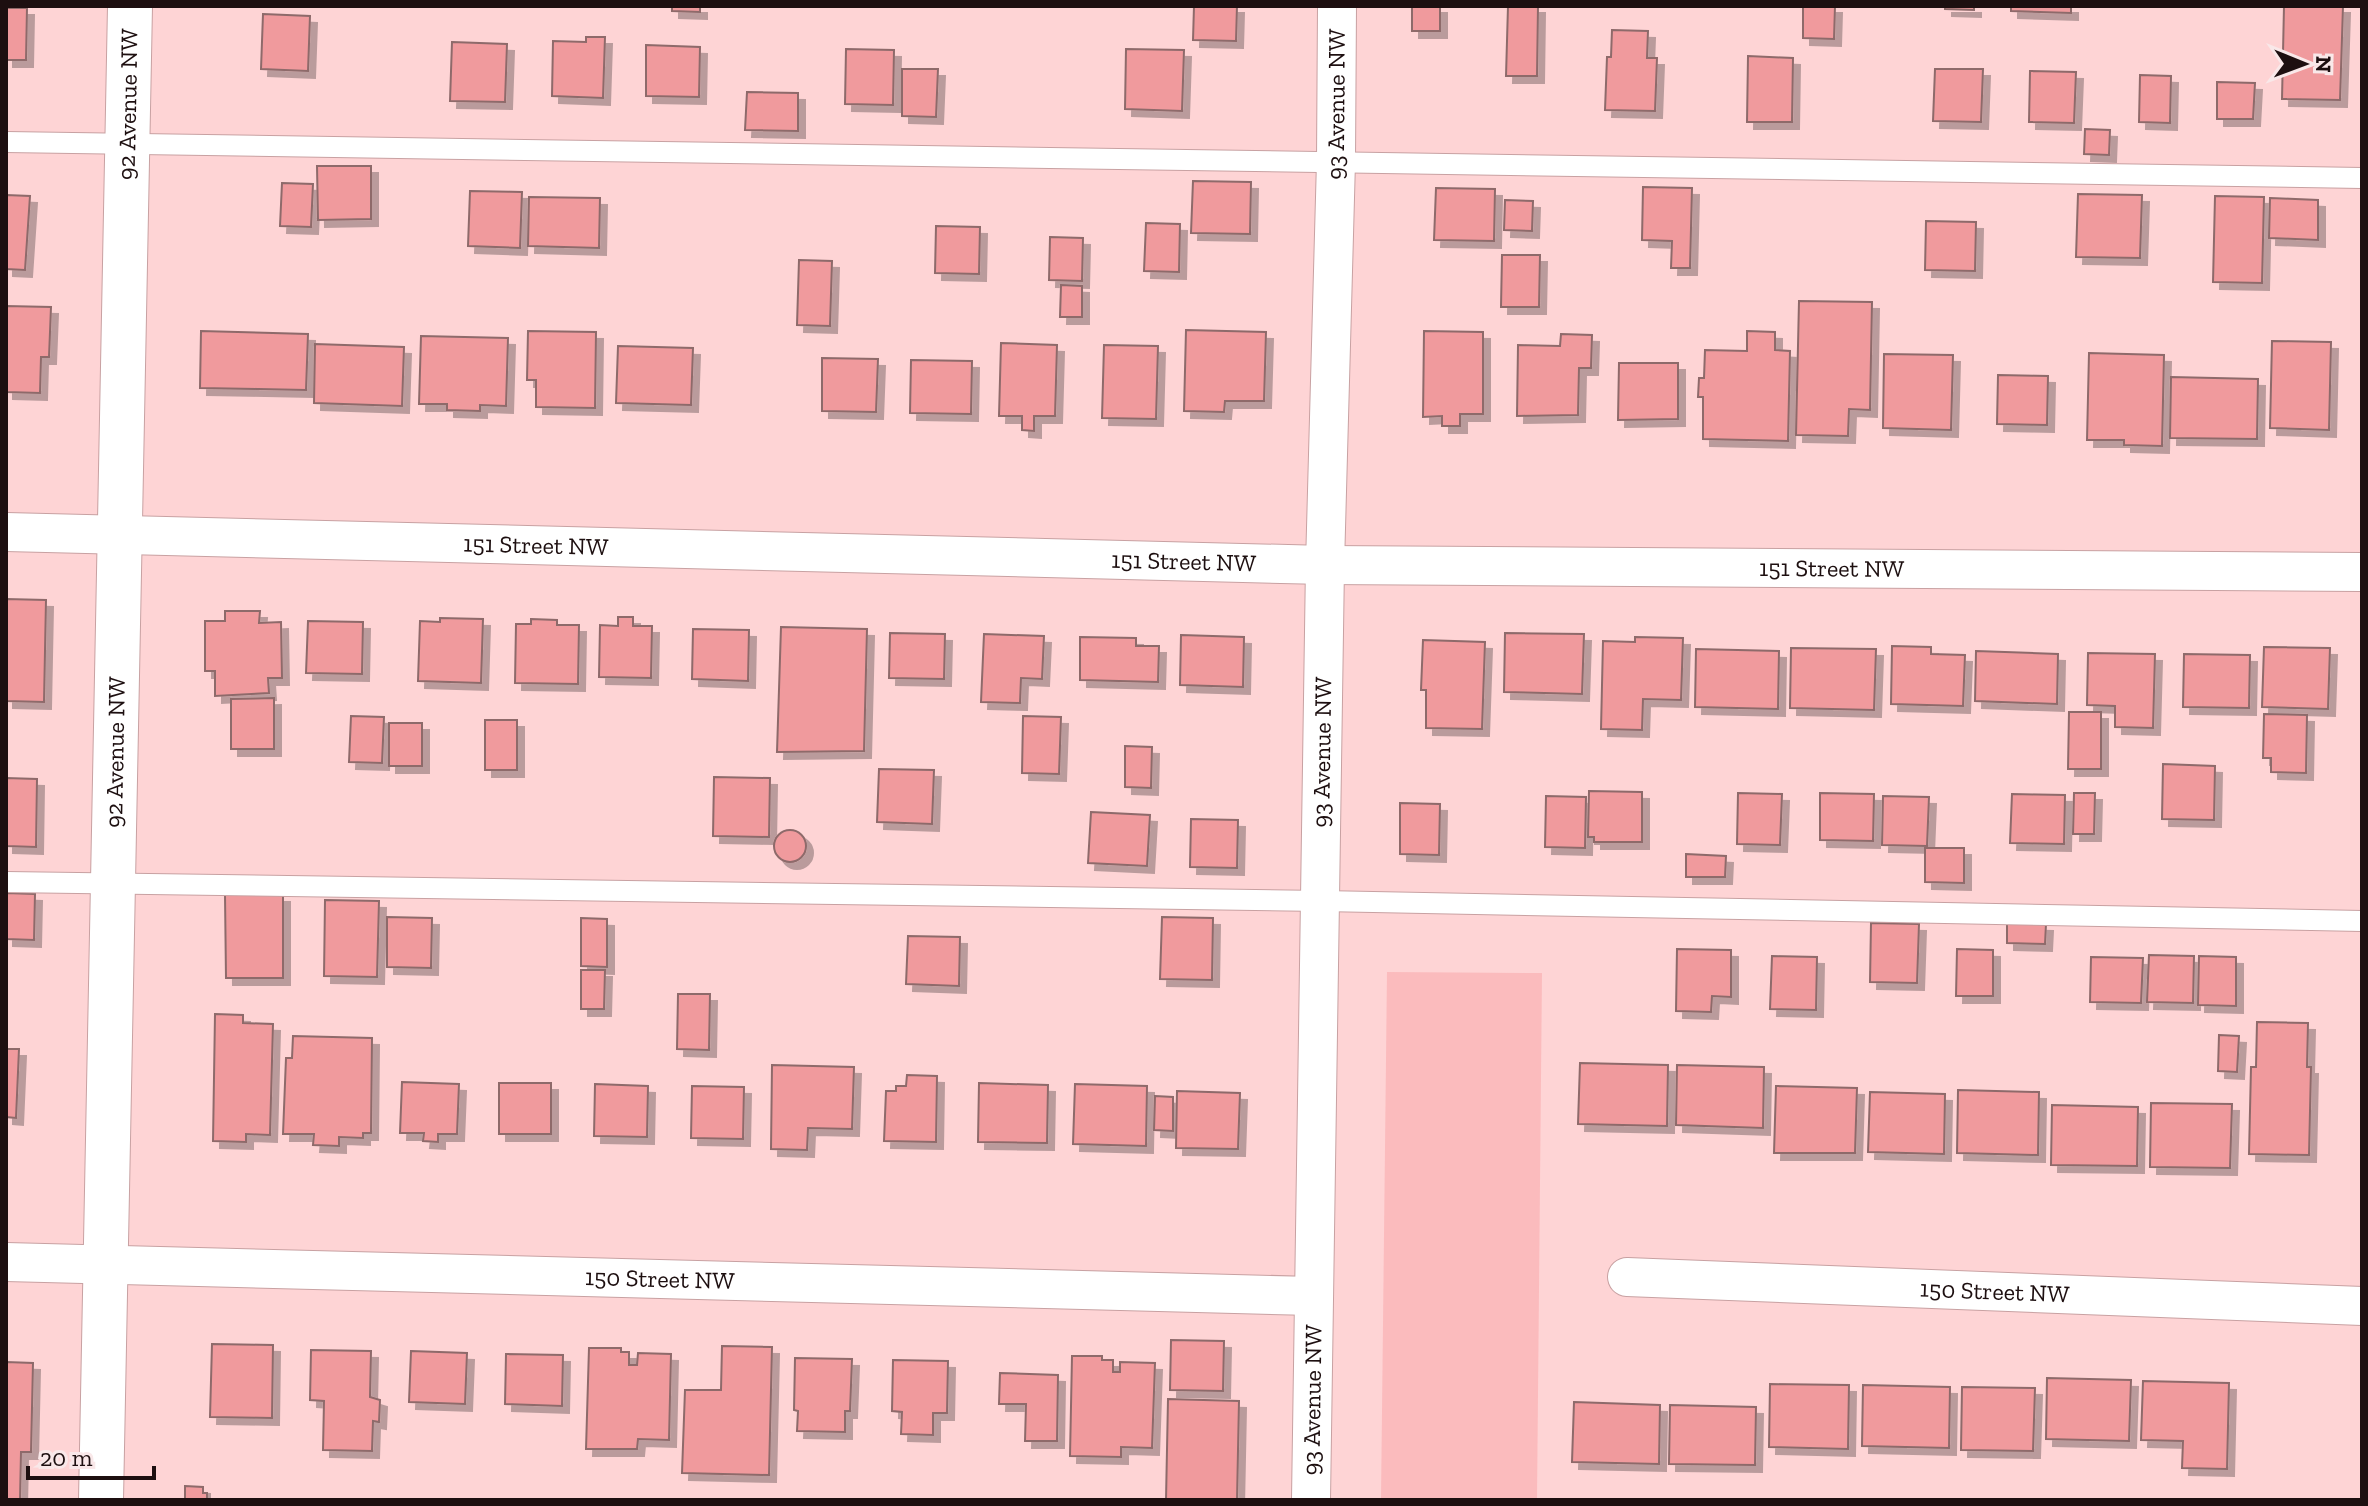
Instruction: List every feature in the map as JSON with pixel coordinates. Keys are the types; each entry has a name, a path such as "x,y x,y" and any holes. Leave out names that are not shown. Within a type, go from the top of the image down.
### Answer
{"street":[{"name":"92 Avenue NW","path":"101,1500 130,6"},
{"name":"93 Avenue NW","path":"1311,1500 1337,6"},
{"name":"151 Street NW","path":"6,532 1325,565 2362,572"},
{"name":"150 Street NW","path":"6,1262 1313,1296"},
{"name":"150 Street NW","path":"1627,1277 2362,1306"}],"lane":[{"path":"6,142 2362,178"},
{"path":"6,882 1322,901 2362,921"}],"shaded area":[{"path":"1387,972 1542,973 1537,1500 1381,1500"}],"building":[{"path":"672,6 700,6 700,12 672,11"},
{"path":"1194,6 1237,6 1236,41 1193,40"},
{"path":"1412,6 1440,6 1440,31 1412,31"},
{"path":"1508,6 1538,6 1537,76 1506,76"},
{"path":"1803,6 1835,6 1834,39 1803,38"},
{"path":"1945,6 1974,6 1974,10 1945,9"},
{"path":"2011,6 2071,6 2071,13 2011,11"},
{"path":"2284,6 2343,6 2340,100 2282,99"},
{"path":"6,8 27,8 26,60 6,60"},
{"path":"263,14 310,16 308,71 261,69"},
{"path":"1612,30 1648,31 1647,58 1657,58 1655,111 1605,110 1607,57 1611,57"},
{"path":"586,37 605,37 603,98 552,96 553,41 586,42"},
{"path":"452,42 507,44 505,102 450,101"},
{"path":"646,45 700,47 699,97 646,96"},
{"path":"846,49 894,50 893,105 845,104"},
{"path":"1126,49 1184,50 1182,111 1125,109"},
{"path":"1748,56 1793,58 1792,122 1747,122"},
{"path":"902,69 938,69 936,117 902,116"},
{"path":"1935,69 1983,69 1981,122 1933,121"},
{"path":"2030,71 2076,72 2074,123 2029,122"},
{"path":"2140,75 2171,76 2170,123 2139,122"},
{"path":"2217,82 2255,83 2253,119 2217,119"},
{"path":"747,92 798,93 798,131 745,130"},
{"path":"2085,129 2110,130 2109,155 2084,154"},
{"path":"317,166 371,166 371,219 318,220"},
{"path":"1193,181 1251,182 1250,234 1191,233"},
{"path":"282,183 313,184 311,227 280,226"},
{"path":"1643,187 1692,188 1690,268 1671,268 1672,241 1642,240"},
{"path":"1436,188 1495,189 1494,241 1434,240"},
{"path":"470,191 522,192 520,248 468,246"},
{"path":"2078,194 2142,195 2140,258 2076,257"},
{"path":"6,195 30,196 25,270 6,269"},
{"path":"2215,196 2264,197 2262,283 2213,282"},
{"path":"529,197 600,198 599,248 528,246"},
{"path":"2270,198 2318,200 2318,240 2269,238"},
{"path":"1505,200 1533,201 1532,231 1504,230"},
{"path":"1926,221 1976,222 1975,271 1925,270"},
{"path":"1146,223 1180,224 1179,272 1144,271"},
{"path":"936,226 980,227 979,274 935,273"},
{"path":"1050,237 1083,238 1082,281 1049,280"},
{"path":"1502,255 1540,255 1539,307 1501,307"},
{"path":"799,260 832,261 830,326 797,325"},
{"path":"1061,285 1082,286 1082,317 1060,317"},
{"path":"1799,301 1872,302 1870,410 1849,409 1848,436 1796,435"},
{"path":"6,306 51,307 49,357 41,357 40,393 6,392"},
{"path":"1186,330 1266,332 1264,401 1225,401 1224,412 1184,411"},
{"path":"201,331 308,334 306,390 200,388"},
{"path":"528,331 596,332 595,408 536,407 536,380 527,380"},
{"path":"1424,331 1483,332 1483,414 1460,414 1460,426 1442,426 1442,416 1423,417"},
{"path":"1747,331 1775,332 1775,350 1790,351 1788,441 1703,439 1703,397 1698,397 1699,378 1704,378 1705,350 1747,351"},
{"path":"1561,334 1592,335 1591,368 1579,368 1578,415 1517,416 1518,345 1560,346"},
{"path":"421,336 508,338 506,406 480,405 480,411 447,410 447,404 419,404"},
{"path":"2272,341 2331,342 2329,430 2270,428"},
{"path":"1001,343 1057,345 1055,416 1034,416 1034,431 1022,430 1022,416 999,416"},
{"path":"315,344 404,347 402,406 314,403"},
{"path":"1104,345 1158,346 1156,419 1102,418"},
{"path":"618,346 693,348 691,405 616,403"},
{"path":"2089,353 2164,355 2162,446 2124,445 2124,440 2087,440"},
{"path":"1884,354 1953,355 1951,430 1883,428"},
{"path":"822,358 878,359 876,412 822,411"},
{"path":"911,360 972,361 971,414 910,413"},
{"path":"1619,363 1678,363 1678,419 1618,420"},
{"path":"1998,375 2048,376 2047,425 1997,424"},
{"path":"2171,377 2258,379 2257,439 2170,438"},
{"path":"6,599 46,600 44,702 6,701"},
{"path":"225,611 260,611 259,623 281,622 282,678 268,678 269,693 215,696 215,671 205,671 205,621 225,621"},
{"path":"618,617 633,617 633,626 652,626 651,678 599,677 600,625 618,626"},
{"path":"440,618 483,619 481,683 418,681 420,621 440,622"},
{"path":"531,619 557,620 557,625 579,625 578,684 515,683 516,624 531,624"},
{"path":"308,621 363,622 362,674 306,673"},
{"path":"781,627 867,629 864,751 777,752"},
{"path":"693,629 749,630 748,681 692,679"},
{"path":"890,633 945,634 944,679 889,678"},
{"path":"1505,633 1584,634 1582,694 1504,692"},
{"path":"984,634 1044,636 1042,679 1021,678 1020,703 981,702"},
{"path":"1181,635 1244,637 1243,687 1180,685"},
{"path":"1080,637 1136,638 1136,646 1159,646 1158,682 1080,680"},
{"path":"1635,637 1683,638 1681,700 1643,699 1642,730 1601,729 1603,641 1635,642"},
{"path":"1423,640 1485,642 1482,729 1426,728 1426,690 1421,690"},
{"path":"1892,646 1931,647 1931,654 1965,655 1963,706 1891,704"},
{"path":"2264,647 2330,648 2328,709 2262,707"},
{"path":"1791,648 1876,649 1874,710 1790,708"},
{"path":"1696,649 1779,651 1778,709 1695,707"},
{"path":"1976,651 2058,654 2057,704 1975,701"},
{"path":"2088,653 2155,654 2153,728 2115,727 2115,706 2087,705"},
{"path":"2184,654 2250,655 2249,708 2183,707"},
{"path":"274,698 274,749 231,749 231,699"},
{"path":"2069,712 2101,712 2101,769 2068,769"},
{"path":"2264,714 2307,715 2306,773 2271,772 2271,758 2263,758"},
{"path":"351,716 384,717 382,763 349,762"},
{"path":"1023,716 1061,717 1059,774 1022,773"},
{"path":"485,720 517,720 517,770 485,770"},
{"path":"389,723 422,723 422,766 389,766"},
{"path":"1125,746 1152,747 1151,788 1125,787"},
{"path":"2163,764 2215,766 2214,820 2162,819"},
{"path":"879,769 934,770 932,824 877,822"},
{"path":"714,777 770,778 769,837 713,836"},
{"path":"6,778 37,779 36,847 6,846"},
{"path":"1589,791 1642,792 1642,842 1594,842 1594,837 1588,837"},
{"path":"1738,793 1782,794 1780,845 1737,844"},
{"path":"1820,793 1874,794 1873,841 1820,840"},
{"path":"2074,793 2095,793 2094,834 2073,834"},
{"path":"2012,794 2065,795 2064,844 2010,843"},
{"path":"1546,796 1586,797 1585,848 1545,847"},
{"path":"1883,796 1929,797 1927,846 1882,845"},
{"path":"1400,803 1440,804 1439,855 1400,854"},
{"path":"1091,812 1150,815 1147,866 1088,863"},
{"path":"1191,819 1238,820 1237,868 1190,867"},
{"path":"790,830 801,835 806,846 801,857 790,862 779,857 774,846 779,835"},
{"path":"1925,848 1964,848 1964,883 1925,882"},
{"path":"1686,854 1726,856 1725,877 1686,877"},
{"path":"6,893 35,894 34,940 6,939"},
{"path":"225,895 283,895 283,978 226,978"},
{"path":"325,900 379,901 377,977 324,976"},
{"path":"387,917 432,918 431,968 387,967"},
{"path":"1162,917 1213,918 1212,980 1160,979"},
{"path":"581,918 607,919 607,967 581,966"},
{"path":"1871,923 1919,924 1917,983 1870,982"},
{"path":"2007,923 2046,924 2045,944 2007,943"},
{"path":"908,936 960,937 959,986 906,984"},
{"path":"1677,949 1731,950 1731,997 1712,996 1711,1012 1676,1011"},
{"path":"1957,949 1993,950 1993,996 1956,996"},
{"path":"2149,955 2194,956 2193,1003 2147,1002"},
{"path":"1772,956 1817,957 1816,1010 1770,1009"},
{"path":"2199,956 2236,957 2236,1006 2198,1005"},
{"path":"2091,957 2143,958 2141,1003 2090,1002"},
{"path":"581,970 605,970 604,1009 581,1009"},
{"path":"678,994 710,994 709,1050 677,1049"},
{"path":"215,1014 243,1015 243,1023 273,1024 270,1135 246,1134 246,1142 213,1141"},
{"path":"2257,1022 2308,1023 2307,1067 2311,1067 2309,1155 2249,1154 2251,1067 2256,1067"},
{"path":"2219,1035 2239,1036 2237,1072 2218,1071"},
{"path":"293,1036 372,1038 371,1133 363,1133 363,1138 339,1137 339,1146 313,1145 314,1134 283,1134 286,1058 292,1058"},
{"path":"6,1049 19,1049 16,1118 6,1117"},
{"path":"1580,1063 1668,1065 1667,1126 1578,1124"},
{"path":"772,1065 854,1067 852,1129 808,1128 807,1150 771,1149"},
{"path":"1677,1065 1764,1067 1763,1128 1676,1125"},
{"path":"907,1075 937,1076 936,1142 884,1141 886,1091 896,1091 896,1086 906,1086"},
{"path":"402,1082 459,1084 457,1134 438,1134 438,1142 423,1141 424,1133 400,1133"},
{"path":"499,1083 551,1083 551,1134 499,1134"},
{"path":"979,1083 1048,1085 1047,1143 978,1142"},
{"path":"595,1084 648,1086 647,1137 594,1136"},
{"path":"1075,1084 1147,1086 1146,1146 1073,1144"},
{"path":"692,1086 744,1087 743,1139 691,1138"},
{"path":"1776,1086 1857,1088 1855,1153 1774,1153"},
{"path":"1958,1090 2039,1092 2038,1155 1957,1153"},
{"path":"1177,1091 1240,1093 1238,1149 1176,1148"},
{"path":"1870,1092 1945,1094 1944,1154 1868,1152"},
{"path":"1155,1096 1173,1097 1173,1131 1154,1130"},
{"path":"2151,1103 2232,1104 2230,1168 2150,1167"},
{"path":"2052,1105 2138,1107 2137,1166 2051,1165"},
{"path":"1171,1340 1224,1341 1223,1391 1170,1390"},
{"path":"212,1344 273,1345 272,1418 210,1417"},
{"path":"722,1346 772,1347 769,1475 682,1473 685,1390 721,1390"},
{"path":"589,1348 621,1348 621,1352 629,1352 629,1365 637,1365 638,1353 671,1354 669,1440 638,1439 637,1449 586,1449"},
{"path":"311,1350 371,1351 370,1397 380,1400 379,1422 373,1421 372,1451 323,1450 324,1401 310,1400"},
{"path":"411,1351 467,1353 465,1404 409,1402"},
{"path":"506,1354 563,1355 562,1406 505,1404"},
{"path":"1072,1356 1102,1356 1102,1360 1113,1360 1113,1372 1120,1372 1120,1362 1155,1363 1152,1448 1121,1447 1121,1457 1070,1456"},
{"path":"795,1358 852,1359 850,1411 845,1411 845,1432 797,1431 798,1411 794,1410"},
{"path":"893,1360 948,1361 947,1413 933,1413 933,1435 901,1434 902,1412 892,1411"},
{"path":"6,1362 33,1363 31,1452 21,1452 20,1500 6,1500"},
{"path":"1000,1373 1058,1375 1057,1441 1025,1441 1026,1404 999,1404"},
{"path":"2047,1378 2131,1380 2129,1441 2046,1439"},
{"path":"2143,1381 2229,1383 2227,1469 2182,1468 2183,1441 2141,1440"},
{"path":"1770,1384 1849,1385 1848,1449 1769,1447"},
{"path":"1863,1385 1950,1387 1949,1448 1862,1446"},
{"path":"1962,1387 2035,1388 2033,1451 1961,1450"},
{"path":"1168,1399 1239,1401 1237,1500 1166,1500"},
{"path":"1574,1402 1660,1405 1659,1464 1572,1462"},
{"path":"1670,1405 1756,1407 1755,1465 1669,1464"},
{"path":"185,1486 203,1487 207,1500 185,1500"}]}
